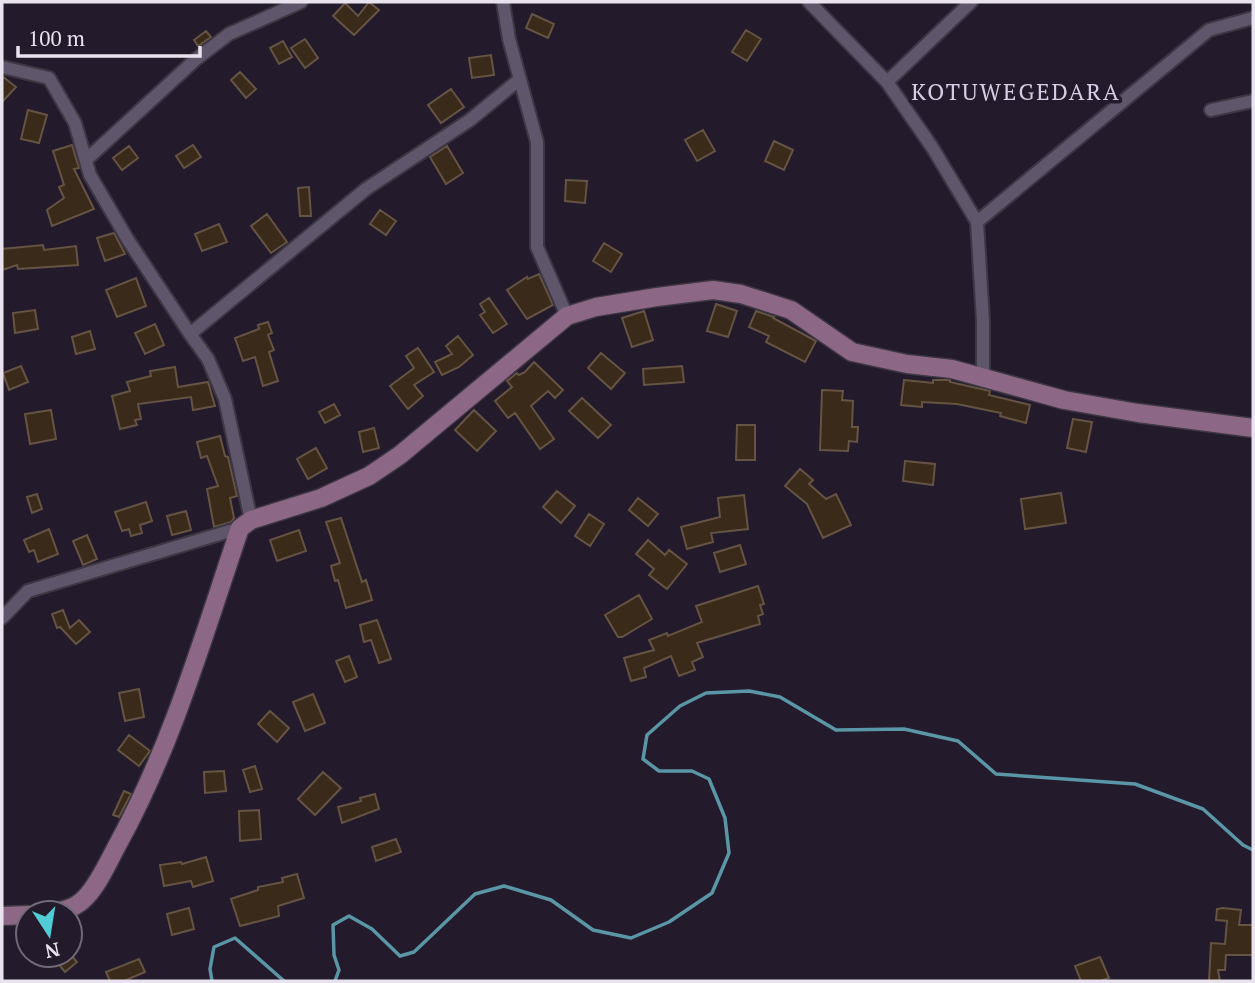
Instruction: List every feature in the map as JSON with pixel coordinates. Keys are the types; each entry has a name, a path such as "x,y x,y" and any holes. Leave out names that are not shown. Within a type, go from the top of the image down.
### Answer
{"street":[{"path":"86,160 195,60 229,34 301,2"},
{"path":"503,2 509,39 537,142 537,247 567,316"},
{"path":"809,2 887,82 932,147 977,222 983,321 983,378"},
{"path":"887,82 971,2"},
{"path":"977,222 1209,30 1253,18"},
{"path":"2,67 49,78 75,123 90,175 128,240 208,359 225,399 246,524 183,696 136,811 83,899"},
{"path":"190,334 366,189 470,120 520,79"},
{"path":"1211,110 1253,101"},
{"path":"2,618 28,591 246,524 321,498 369,476 400,455 567,316 596,307 713,290 741,294 791,310 852,352 906,364 952,369 1064,400 1253,428"}],"building":[{"path":"369,2 379,10 354,35 333,16 345,3 358,16"},
{"path":"532,14 554,24 548,38 526,28"},
{"path":"746,30 761,39 747,61 732,52"},
{"path":"206,31 211,37 198,46 194,40"},
{"path":"305,39 318,58 305,68 291,48"},
{"path":"283,41 292,57 279,64 270,48"},
{"path":"491,55 494,75 472,78 469,58"},
{"path":"240,72 256,89 246,98 231,80"},
{"path":"2,76 16,87 2,102"},
{"path":"451,89 464,107 441,123 428,105"},
{"path":"28,110 47,115 39,143 21,139"},
{"path":"703,130 715,151 697,161 685,140"},
{"path":"774,141 793,150 784,170 765,161"},
{"path":"72,145 79,168 74,169 94,209 52,226 47,210 64,198 59,187 64,185 53,151"},
{"path":"193,145 201,157 184,168 176,156"},
{"path":"129,146 138,158 122,170 113,158"},
{"path":"447,146 463,173 446,184 430,157"},
{"path":"566,180 587,181 585,203 565,201"},
{"path":"309,187 311,216 300,216 298,188"},
{"path":"380,210 396,221 386,235 370,224"},
{"path":"267,214 287,242 271,253 251,226"},
{"path":"219,224 227,242 202,251 195,234"},
{"path":"114,233 125,254 105,261 97,238"},
{"path":"604,243 622,254 611,272 593,261"},
{"path":"43,245 44,250 76,246 78,265 18,269 17,265 2,270 2,249"},
{"path":"539,274 553,305 527,319 507,290 527,277 528,279"},
{"path":"136,278 146,306 117,317 106,290"},
{"path":"489,298 507,324 493,333 480,315 485,312 480,304"},
{"path":"716,304 737,311 728,337 707,331"},
{"path":"35,310 38,329 15,333 13,313"},
{"path":"644,311 653,340 632,347 622,318"},
{"path":"756,311 774,317 816,341 805,362 766,342 769,336 749,327"},
{"path":"268,322 272,333 268,335 274,350 269,352 278,381 263,386 255,357 243,361 235,338 259,329 258,325"},
{"path":"155,324 164,345 145,354 135,333"},
{"path":"90,331 95,349 76,354 72,337"},
{"path":"458,336 473,355 459,367 442,375 435,362 452,354 446,346"},
{"path":"418,348 434,372 414,385 423,396 408,409 390,386 414,368 406,356"},
{"path":"601,353 625,373 611,389 588,368"},
{"path":"534,362 563,390 555,398 548,391 531,406 554,439 540,449 515,413 508,418 495,401 512,387 507,381 517,373 519,375 525,372"},
{"path":"21,366 28,382 9,390 3,373"},
{"path":"682,366 684,382 644,385 643,369"},
{"path":"175,367 178,387 208,382 215,406 193,410 191,397 138,404 141,419 135,420 137,425 120,429 112,396 130,391 127,382 151,376 150,371"},
{"path":"904,380 933,383 933,380 950,380 990,391 989,395 1030,405 1026,423 1000,416 1001,413 957,404 922,402 922,407 901,405"},
{"path":"822,390 843,391 842,400 853,401 852,427 858,427 857,442 849,441 848,451 820,450"},
{"path":"582,398 611,425 598,438 569,411"},
{"path":"334,404 340,415 325,423 319,412"},
{"path":"51,410 56,439 30,444 25,414"},
{"path":"474,410 496,431 477,451 455,430"},
{"path":"1073,419 1092,422 1086,452 1067,448"},
{"path":"737,425 755,425 755,460 736,460"},
{"path":"374,428 379,448 363,452 359,432"},
{"path":"220,436 237,496 230,498 234,518 231,522 214,527 207,489 218,486 207,456 201,458 197,442"},
{"path":"316,448 327,468 308,479 297,459"},
{"path":"905,461 935,464 933,485 903,481"},
{"path":"800,469 813,480 809,484 826,499 836,494 851,525 823,538 807,504 785,486"},
{"path":"557,491 575,506 561,523 543,507"},
{"path":"1061,493 1066,523 1025,529 1021,499"},
{"path":"37,494 42,509 32,513 27,497"},
{"path":"744,495 748,529 711,533 713,542 687,549 681,527 720,517 718,498"},
{"path":"638,498 658,514 648,526 629,510"},
{"path":"146,502 152,521 140,525 142,533 131,536 129,529 122,531 115,512"},
{"path":"186,511 191,530 172,535 167,516"},
{"path":"589,514 604,524 590,546 575,536"},
{"path":"341,518 362,582 366,580 372,600 346,608 331,566 340,563 326,522"},
{"path":"49,529 58,554 38,562 34,550 29,552 24,540"},
{"path":"299,530 306,551 277,561 270,540"},
{"path":"87,535 97,559 83,565 73,541"},
{"path":"648,540 665,555 669,550 687,564 667,589 649,575 654,569 636,554"},
{"path":"740,545 746,564 720,572 714,553"},
{"path":"758,586 764,604 760,605 763,614 758,616 760,624 697,643 703,657 692,662 695,670 679,676 671,656 644,668 646,677 631,681 624,658 654,650 649,640 667,633 668,636 702,622 696,606"},
{"path":"639,595 652,619 618,637 605,615"},
{"path":"63,610 70,628 79,620 90,632 76,644 60,627 57,628 52,614"},
{"path":"377,620 391,659 379,663 371,640 364,642 360,625"},
{"path":"349,656 357,677 345,682 336,661"},
{"path":"139,689 144,717 125,721 119,693"},
{"path":"313,694 325,723 305,731 293,702"},
{"path":"270,711 289,728 277,742 258,724"},
{"path":"129,735 150,751 139,766 118,750"},
{"path":"255,766 262,789 250,792 243,770"},
{"path":"224,771 226,791 205,793 204,772"},
{"path":"323,772 341,788 315,815 298,799"},
{"path":"124,791 131,794 119,817 113,815"},
{"path":"375,794 379,809 342,823 338,807"},
{"path":"259,810 261,839 240,841 239,811"},
{"path":"396,839 401,852 376,861 372,847"},
{"path":"206,857 213,881 193,887 191,881 164,886 160,865 182,864"},
{"path":"297,874 304,898 278,906 279,916 240,926 231,899 258,890 258,887 283,882 282,878"},
{"path":"189,908 194,929 172,935 167,914"},
{"path":"1217,909 1241,910 1239,925 1253,925 1253,955 1226,955 1225,970 1218,970 1220,981 1209,981 1211,943 1225,944 1227,921 1216,920"},
{"path":"1100,957 1109,978 1081,981 1075,966"},
{"path":"139,959 145,972 124,981 110,981 106,972"}],"waterway":[{"path":"335,981 339,970 334,955 333,925 349,916 372,929 400,956 414,952 475,894 504,886 551,900 593,930 631,938 669,922 712,893 729,853 725,818 709,779 692,771 659,771 643,759 647,735 680,706 706,693 749,691 780,697 836,730 904,729 958,741 996,774 1135,784 1203,809 1243,845 1253,850"},
{"path":"212,981 210,969 214,947 235,938 284,981"}],"district":[{"name":"KOTUWEGEDARA","path":"1016,91"}]}
